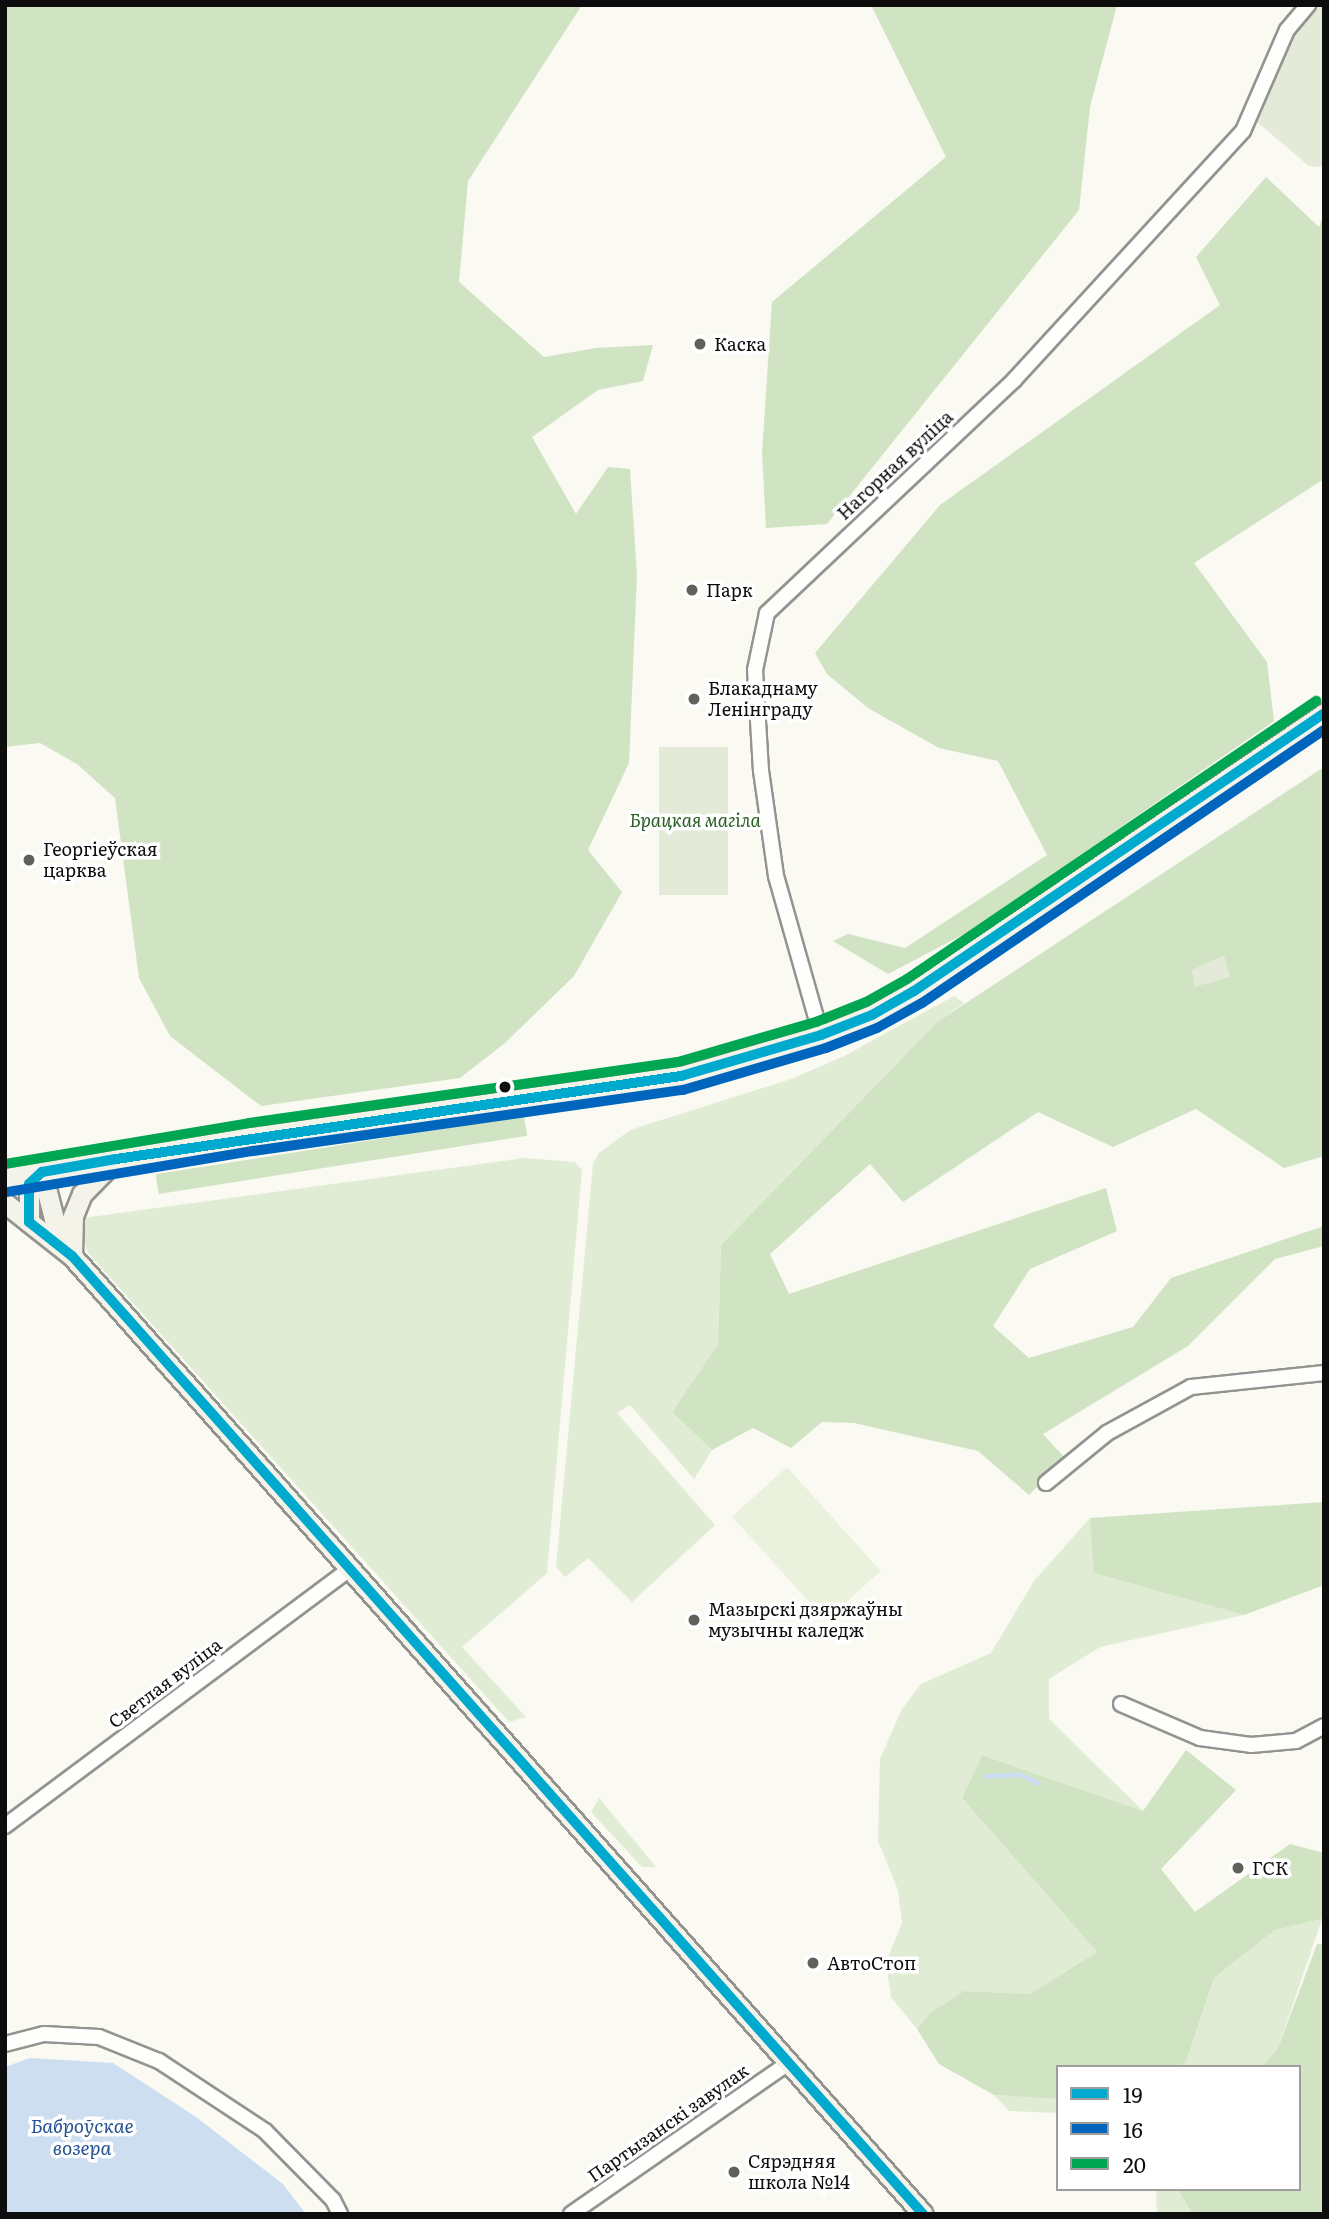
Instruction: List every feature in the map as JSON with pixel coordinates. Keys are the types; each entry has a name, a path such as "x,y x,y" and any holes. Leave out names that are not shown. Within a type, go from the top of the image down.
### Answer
{"main road":[{"path":"5,1178 116,1159 681,1076 821,1035 872,1015 914,990 1324,713"},
{"path":"72,1256 73,1216 82,1194 116,1159"},
{"path":"29,1222 29,1184 41,1172"},
{"path":"41,1172 54,1219 72,1256"},
{"path":"5,1203 72,1256 923,2214"}],"street":[{"name":"Нагорная вуліца","path":"821,1035 776,876 761,771 755,670 767,613 1014,380 1243,131 1287,30 1308,5"},
{"path":"1046,1483 1107,1433 1191,1387 1324,1373"},
{"name":"Светлая вуліца","path":"5,1826 349,1570"},
{"path":"1121,1704 1200,1738 1251,1745 1296,1741 1324,1726"},
{"path":"5,2044 44,2034 99,2037 159,2061 265,2131 333,2200 340,2214"},
{"name":"Партызанскі завулак","path":"571,2214 787,2064"}],"green space":[{"path":"5,5 582,5 468,181 459,282 544,357 596,348 653,345 643,381 598,390 532,437 576,514 608,467 630,469 637,575 629,763 588,850 622,892 574,976 505,1043 460,1078 261,1106 170,1036 139,978 115,798 77,764 40,743 5,747"},
{"path":"871,5 1117,5 1090,107 1079,210 827,524 766,528 762,453 772,302 946,157"},
{"path":"1295,5 1324,5 1324,167 1309,166 1256,121"},
{"path":"1266,177 1319,227 1324,214 1324,479 1194,563 1267,662 1274,721 972,930 888,974 833,941 848,934 905,948 1047,855 998,761 939,748 868,708 827,674 815,653 940,505 1220,305 1196,257"},
{"name":"Брацкая магіла","path":"659,747 728,747 728,895 659,895"},
{"path":"1324,767 1324,1156 1284,1168 1196,1109 1113,1147 1038,1112 903,1202 870,1164 770,1254 789,1294 1106,1188 1117,1231 1030,1269 993,1326 1029,1358 1133,1327 1171,1278 1324,1226 1324,1246 1275,1259 1188,1346 1043,1434 1065,1458 1029,1495 978,1451 854,1423 822,1422 791,1448 753,1428 712,1450 672,1412 718,1344 721,1245 937,1022"},
{"path":"1224,955 1230,977 1194,987 1192,970"},
{"path":"954,996 964,1003 937,1022 721,1245 718,1344 672,1412 712,1450 694,1479 630,1405 617,1413 715,1525 632,1602 588,1558 565,1577 556,1567 593,1164 599,1153 630,1130 794,1078 844,1056"},
{"path":"524,1116 527,1136 159,1194 156,1174"},
{"path":"525,1158 575,1162 582,1170 547,1573 462,1647 526,1717 509,1722 88,1253 81,1232 83,1218"},
{"path":"787,1467 881,1571 826,1621 732,1517"},
{"path":"1324,1502 1324,1585 1244,1615 1094,1573 1090,1518"},
{"path":"1090,1518 1095,1573 1244,1615 1100,1647 1049,1679 1049,1719 1143,1811 982,1755 962,1798 1097,1952 1030,1994 964,1991 930,2013 917,2029 891,1997 886,1962 902,1923 898,1890 878,1841 880,1759 902,1709 921,1684 991,1653 1034,1581"},
{"path":"1186,1750 1236,1790 1161,1869 1195,1912 1290,1844 1324,1853 1322,1919 1275,1930 1214,1978 1186,2062 1182,2065 1056,2065 1056,2099 994,2095 939,2064 917,2029 930,2013 964,1991 1030,1994 1097,1952 962,1798 982,1755 1143,1811"},
{"path":"599,1798 656,1867 642,1867 591,1812"},
{"path":"1322,1919 1278,2048 1264,2065 1182,2065 1186,2062 1214,1978 1275,1930"},
{"path":"1317,1944 1324,1944 1324,2214 1193,2214 1178,2191 1301,2191 1301,2065 1264,2065 1278,2048"},
{"path":"994,2095 1056,2099 1056,2113 1009,2111"},
{"path":"1156,2191 1178,2191 1193,2214 1157,2214"}],"water":[{"name":"Баброўскае возера","path":"30,2058 113,2063 196,2117 283,2184 306,2214 5,2214 5,2067"}],"waterway":[{"path":"985,1776 1018,1774 1038,1783"}],"transit line":[{"name":"20","path":"5,1164 249,1123 678,1062 816,1022 866,1002 907,979 1316,701"},
{"name":"19","path":"923,2214 72,1256 29,1222 29,1184 42,1172 116,1159 681,1076 821,1035 872,1015 914,991 1324,713"},
{"name":"16","path":"7,1192 253,1151 683,1090 826,1048 877,1028 922,1003 1324,730"}],"place":[{"name":"Каска","path":"700,344"},
{"name":"Парк","path":"692,590"},
{"name":"Блакаднаму Ленінграду","path":"694,699"},
{"name":"Георгіеўская царква","path":"29,860"},
{"name":"Мазырскі дзяржаўны музычны каледж","path":"694,1620"},
{"name":"ГСК","path":"1238,1868"},
{"name":"АвтоСтоп","path":"813,1963"},
{"name":"Сярэдняя школа №14","path":"734,2172"}]}
